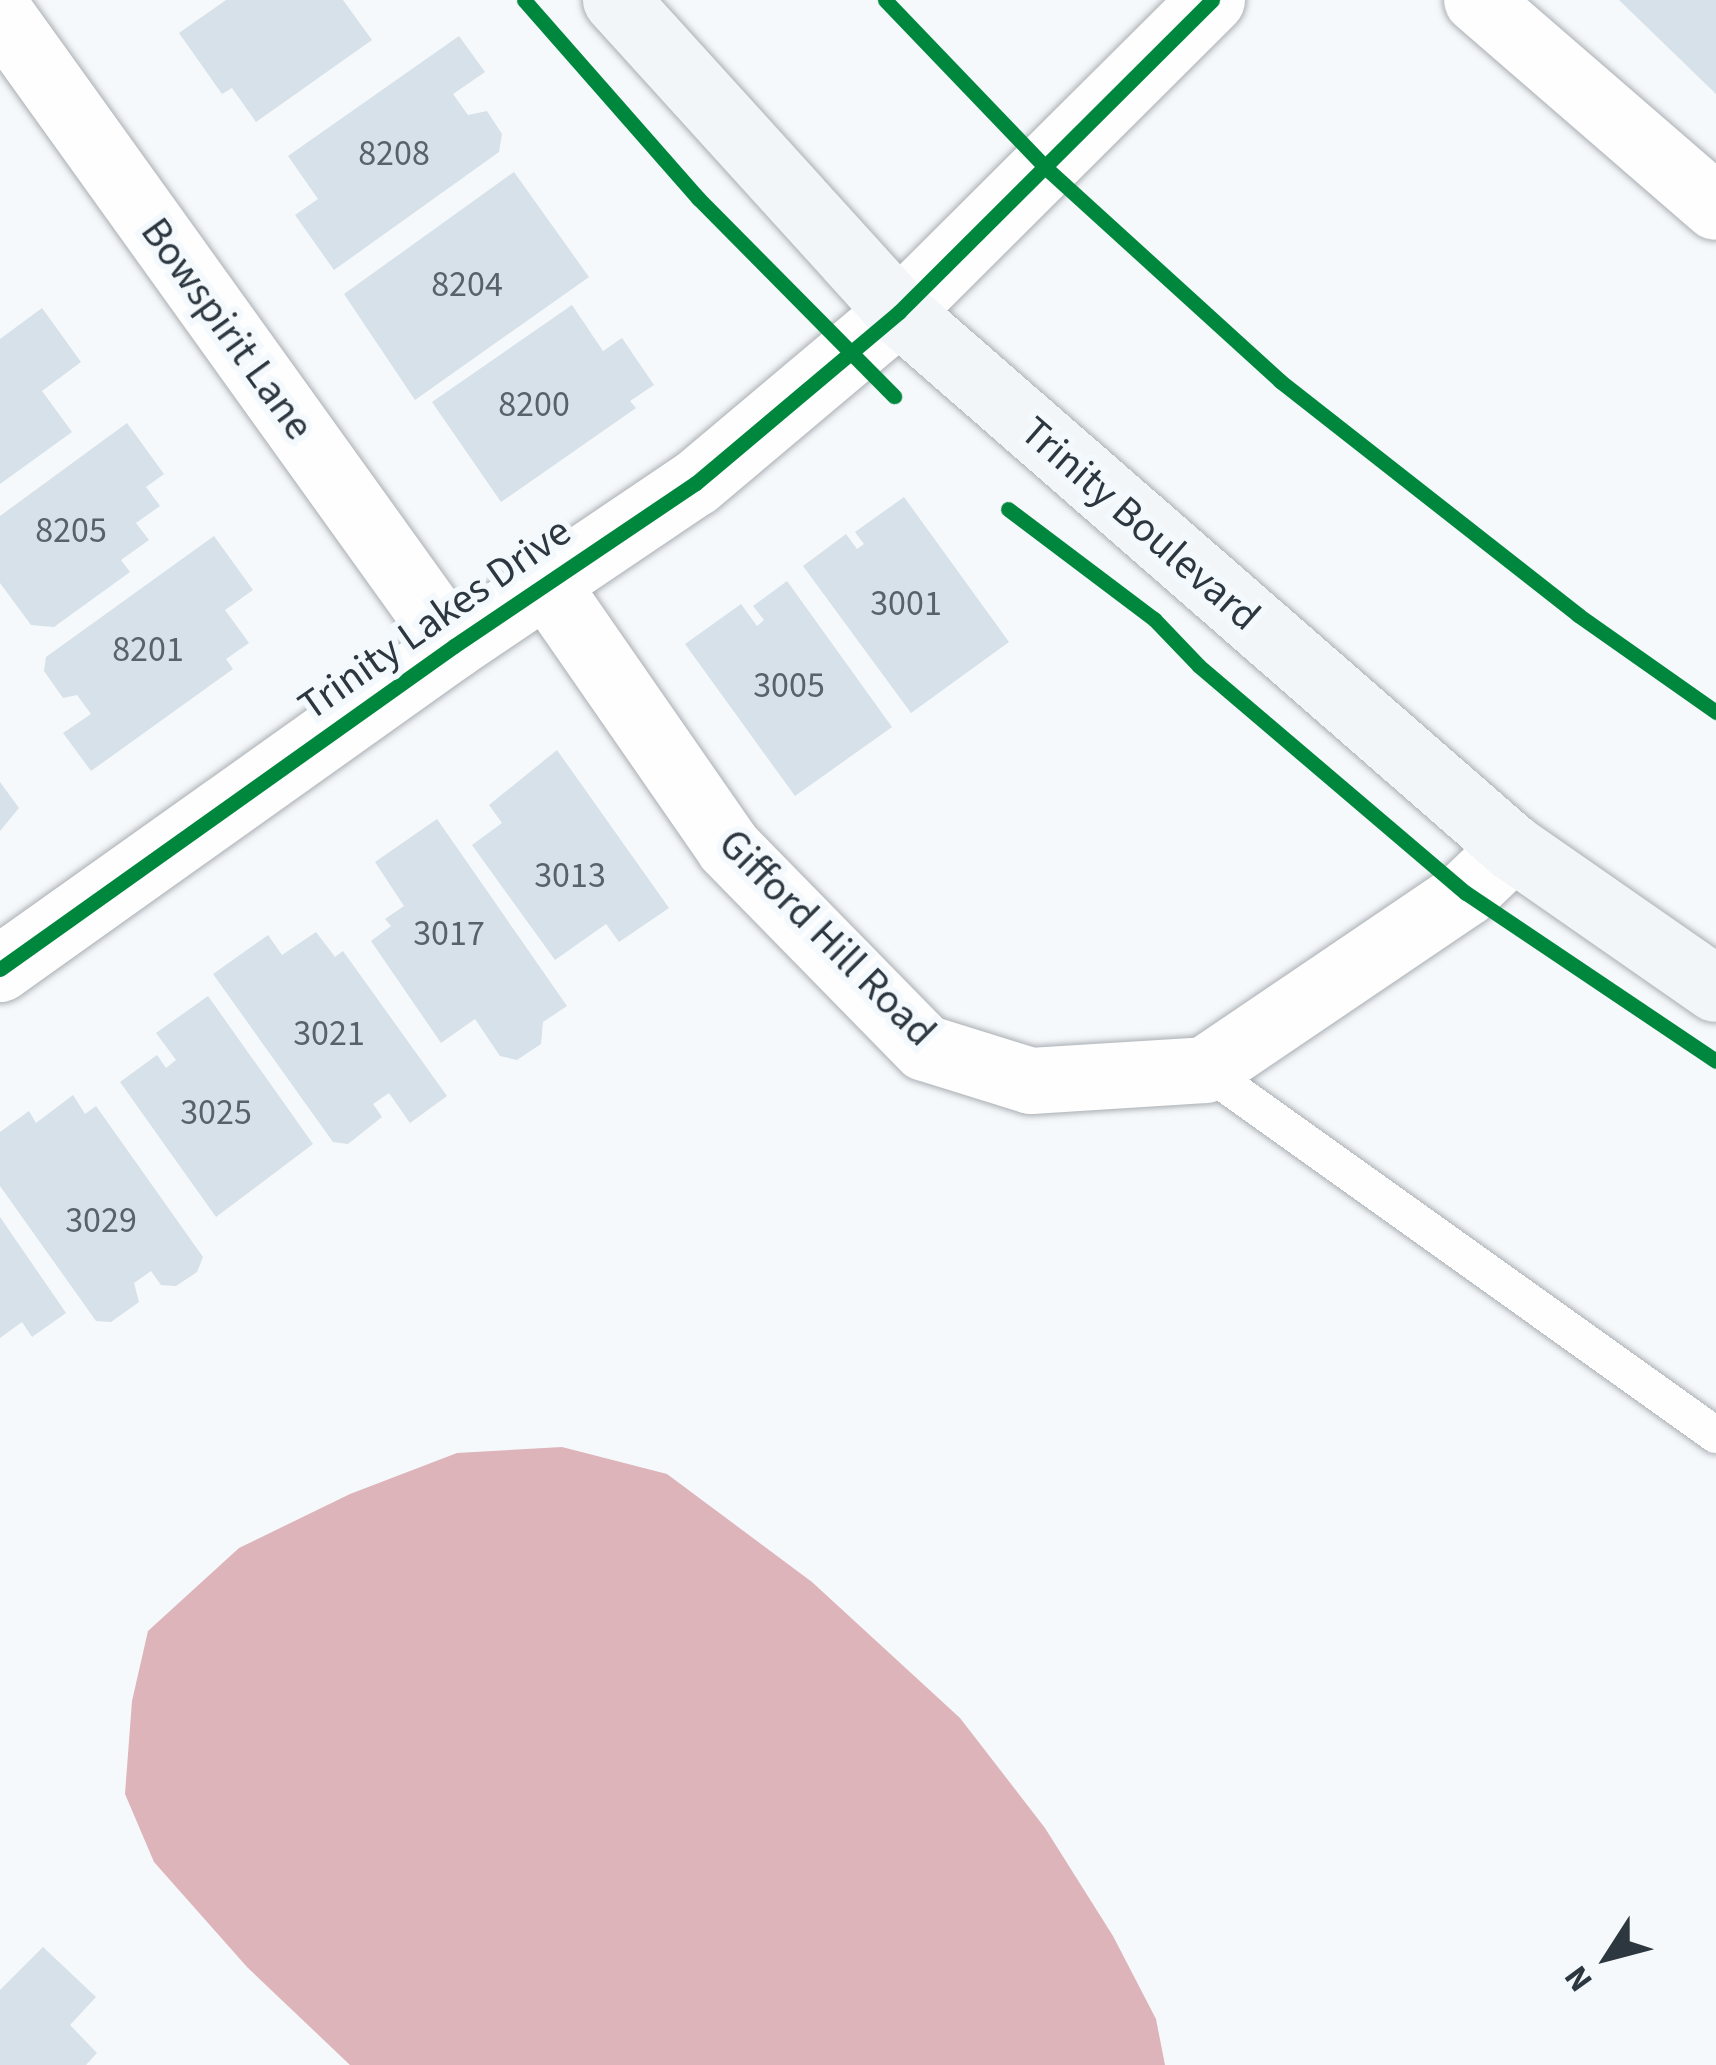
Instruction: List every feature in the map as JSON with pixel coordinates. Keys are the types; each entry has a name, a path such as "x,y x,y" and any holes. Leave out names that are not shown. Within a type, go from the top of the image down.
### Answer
{"main road":[{"name":"Trinity Boulevard","path":"616,0 899,312 1513,848 1716,989"}],"street":[{"name":"Trinity Lakes Drive","path":"0,969 454,646 697,483 899,312 1212,0"},
{"path":"1477,0 1716,207"},
{"name":"Bowspirit Lane","path":"0,13 454,646"},
{"name":"Gifford Hill Road","path":"547,585 730,848 925,1048 1031,1081 1205,1070"},
{"path":"1205,1070 1466,893 1513,848"}],"lane":[{"path":"1205,1070 1716,1435"}],"shaded area":[{"path":"562,1447 667,1474 812,1582 960,1718 1045,1828 1113,1936 1156,2019 1165,2065 350,2065 247,1967 154,1862 125,1794 132,1701 148,1631 239,1548 350,1494 457,1453"}],"building":[{"path":"226,0 343,0 372,40 256,122 232,88 222,94 179,33"},
{"path":"1619,0 1716,0 1716,94"},
{"path":"459,36 485,72 453,94 468,115 487,111 502,134 499,152 334,270 295,215 318,199 288,156"},
{"path":"514,172 589,277 415,400 344,294"},
{"path":"572,305 603,351 622,338 654,385 630,401 636,408 501,502 432,402"},
{"path":"42,308 81,362 42,391 72,432 0,484 0,339"},
{"path":"127,423 164,474 146,487 160,506 136,523 149,540 121,560 130,572 54,627 31,625 0,583 0,516"},
{"path":"904,497 1009,642 911,713 803,566 846,534 857,549 864,544 855,532"},
{"path":"214,536 253,590 225,610 249,643 226,659 233,669 91,771 63,733 91,714 77,695 63,698 44,671 46,657"},
{"path":"787,581 892,727 795,796 685,644 741,604 757,626 764,620 753,606"},
{"path":"557,750 669,908 619,942 606,924 555,960 472,845 502,823 489,805"},
{"path":"0,782 19,808 0,831"},
{"path":"437,819 567,1006 543,1022 541,1044 517,1060 500,1056 475,1019 441,1043 371,941 391,926 385,919 404,906 375,862"},
{"path":"316,932 335,957 343,951 447,1096 410,1123 389,1093 373,1104 382,1117 348,1144 333,1142 213,974 268,935 282,955"},
{"path":"208,996 313,1144 216,1217 120,1082 157,1055 166,1068 176,1060 156,1033"},
{"path":"73,1095 85,1114 96,1106 203,1257 197,1272 176,1286 161,1285 151,1271 134,1283 139,1302 111,1322 96,1321 0,1186 0,1132 29,1111 36,1123"},
{"path":"0,1217 66,1313 32,1337 22,1322 0,1338"},
{"path":"43,1947 96,1997 70,2025 97,2053 86,2065 0,2065 0,1990"}],"cycle path":[{"path":"524,0 698,198 894,396"},
{"path":"885,0 1045,167 1280,381 1578,615 1716,712"},
{"path":"0,969 454,646 696,483 899,312 1212,0"},
{"path":"1008,509 1154,619 1199,666 1466,893 1716,1061"}]}
